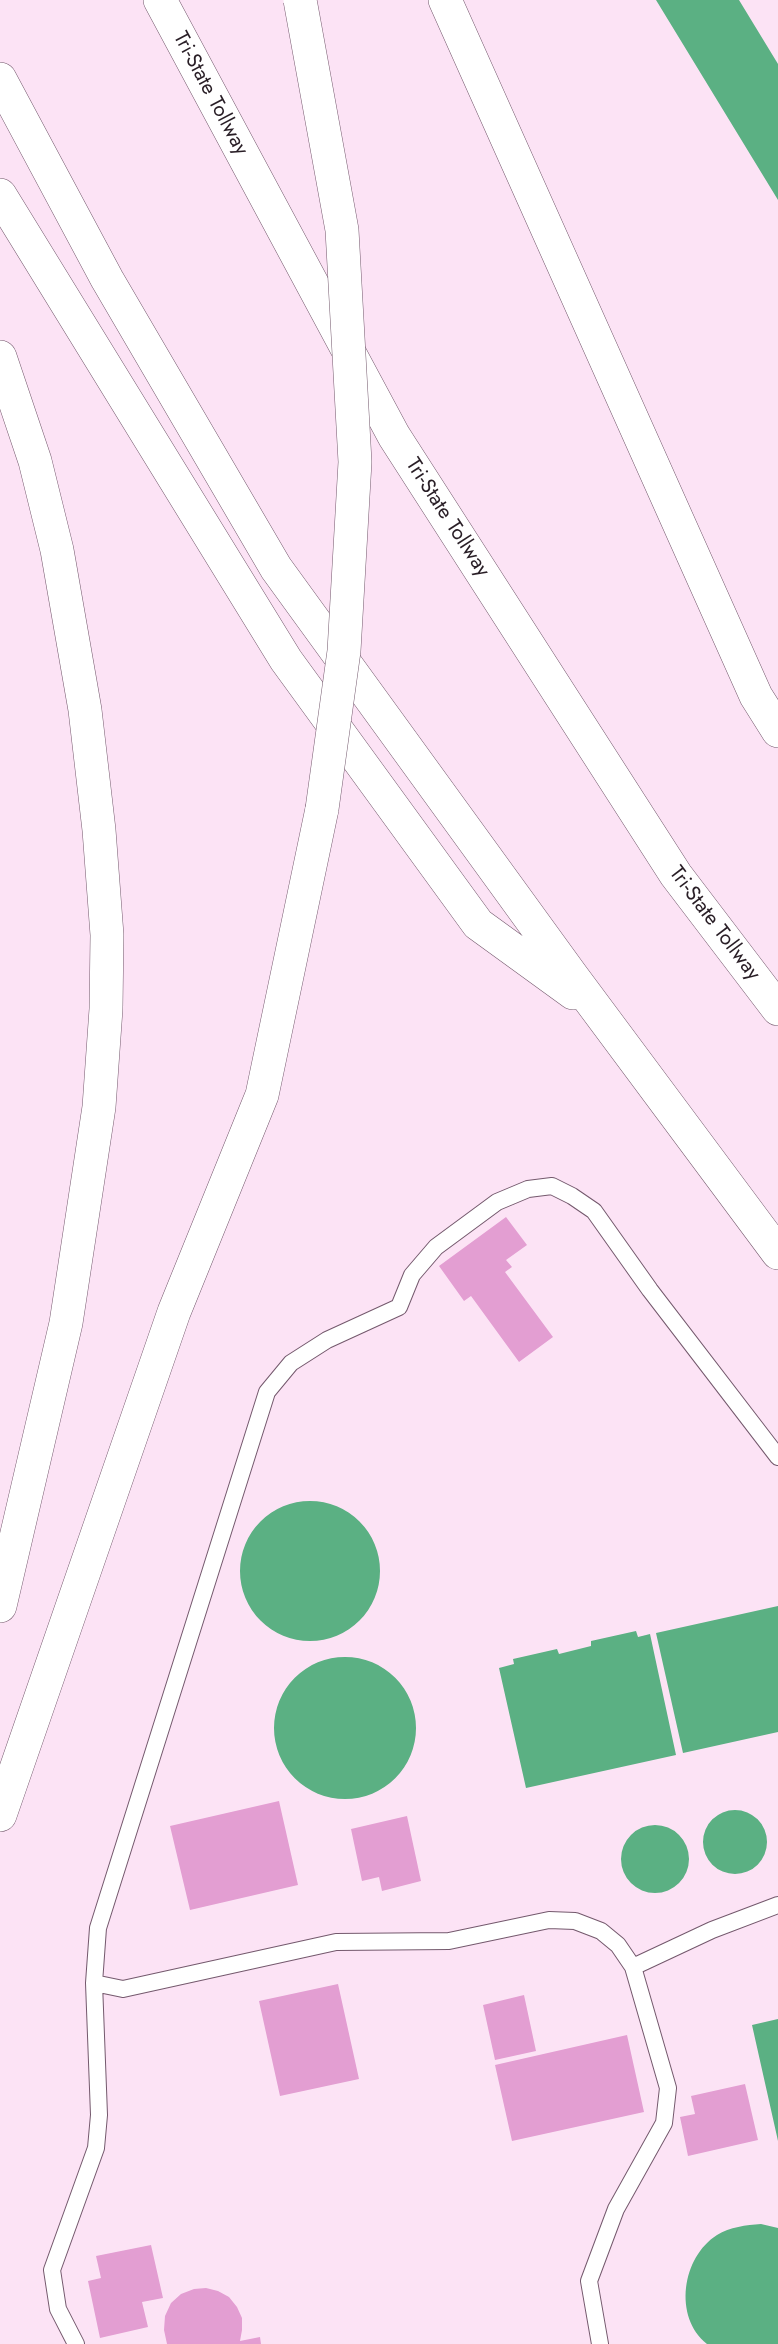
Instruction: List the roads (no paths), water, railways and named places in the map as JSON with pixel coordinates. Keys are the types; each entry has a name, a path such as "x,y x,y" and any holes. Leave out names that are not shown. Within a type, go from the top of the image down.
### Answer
{"highway":[{"name":"Tri-State Tollway","path":"160,0 394,436 676,875 778,1010"},
{"path":"0,1815 174,1312 262,1095 322,809 344,651 355,462 342,230 300,0"},
{"path":"445,0 756,696 778,731"},
{"path":"0,79 108,279 276,568 598,1012 778,1253"},
{"path":"0,195 286,660 478,924 598,1012"},
{"path":"0,357 35,461 57,550 85,710 99,830 107,935 106,1009 99,1107 66,1323 0,1606"}],"lane":[{"path":"76,2344 58,2309 52,2270 96,2148 99,2115 94,1983 98,1928 267,1392 291,1363 327,1340 399,1307 412,1275 436,1246 497,1202 528,1189 552,1186 573,1196 594,1211 650,1290 778,1457"},
{"path":"633,1967 712,1930 778,1905"},
{"path":"94,1983 123,1989 336,1942 449,1941 549,1920 575,1921 601,1931 618,1945 633,1967 668,2088 664,2123 616,2209 589,2281 600,2344"}]}
